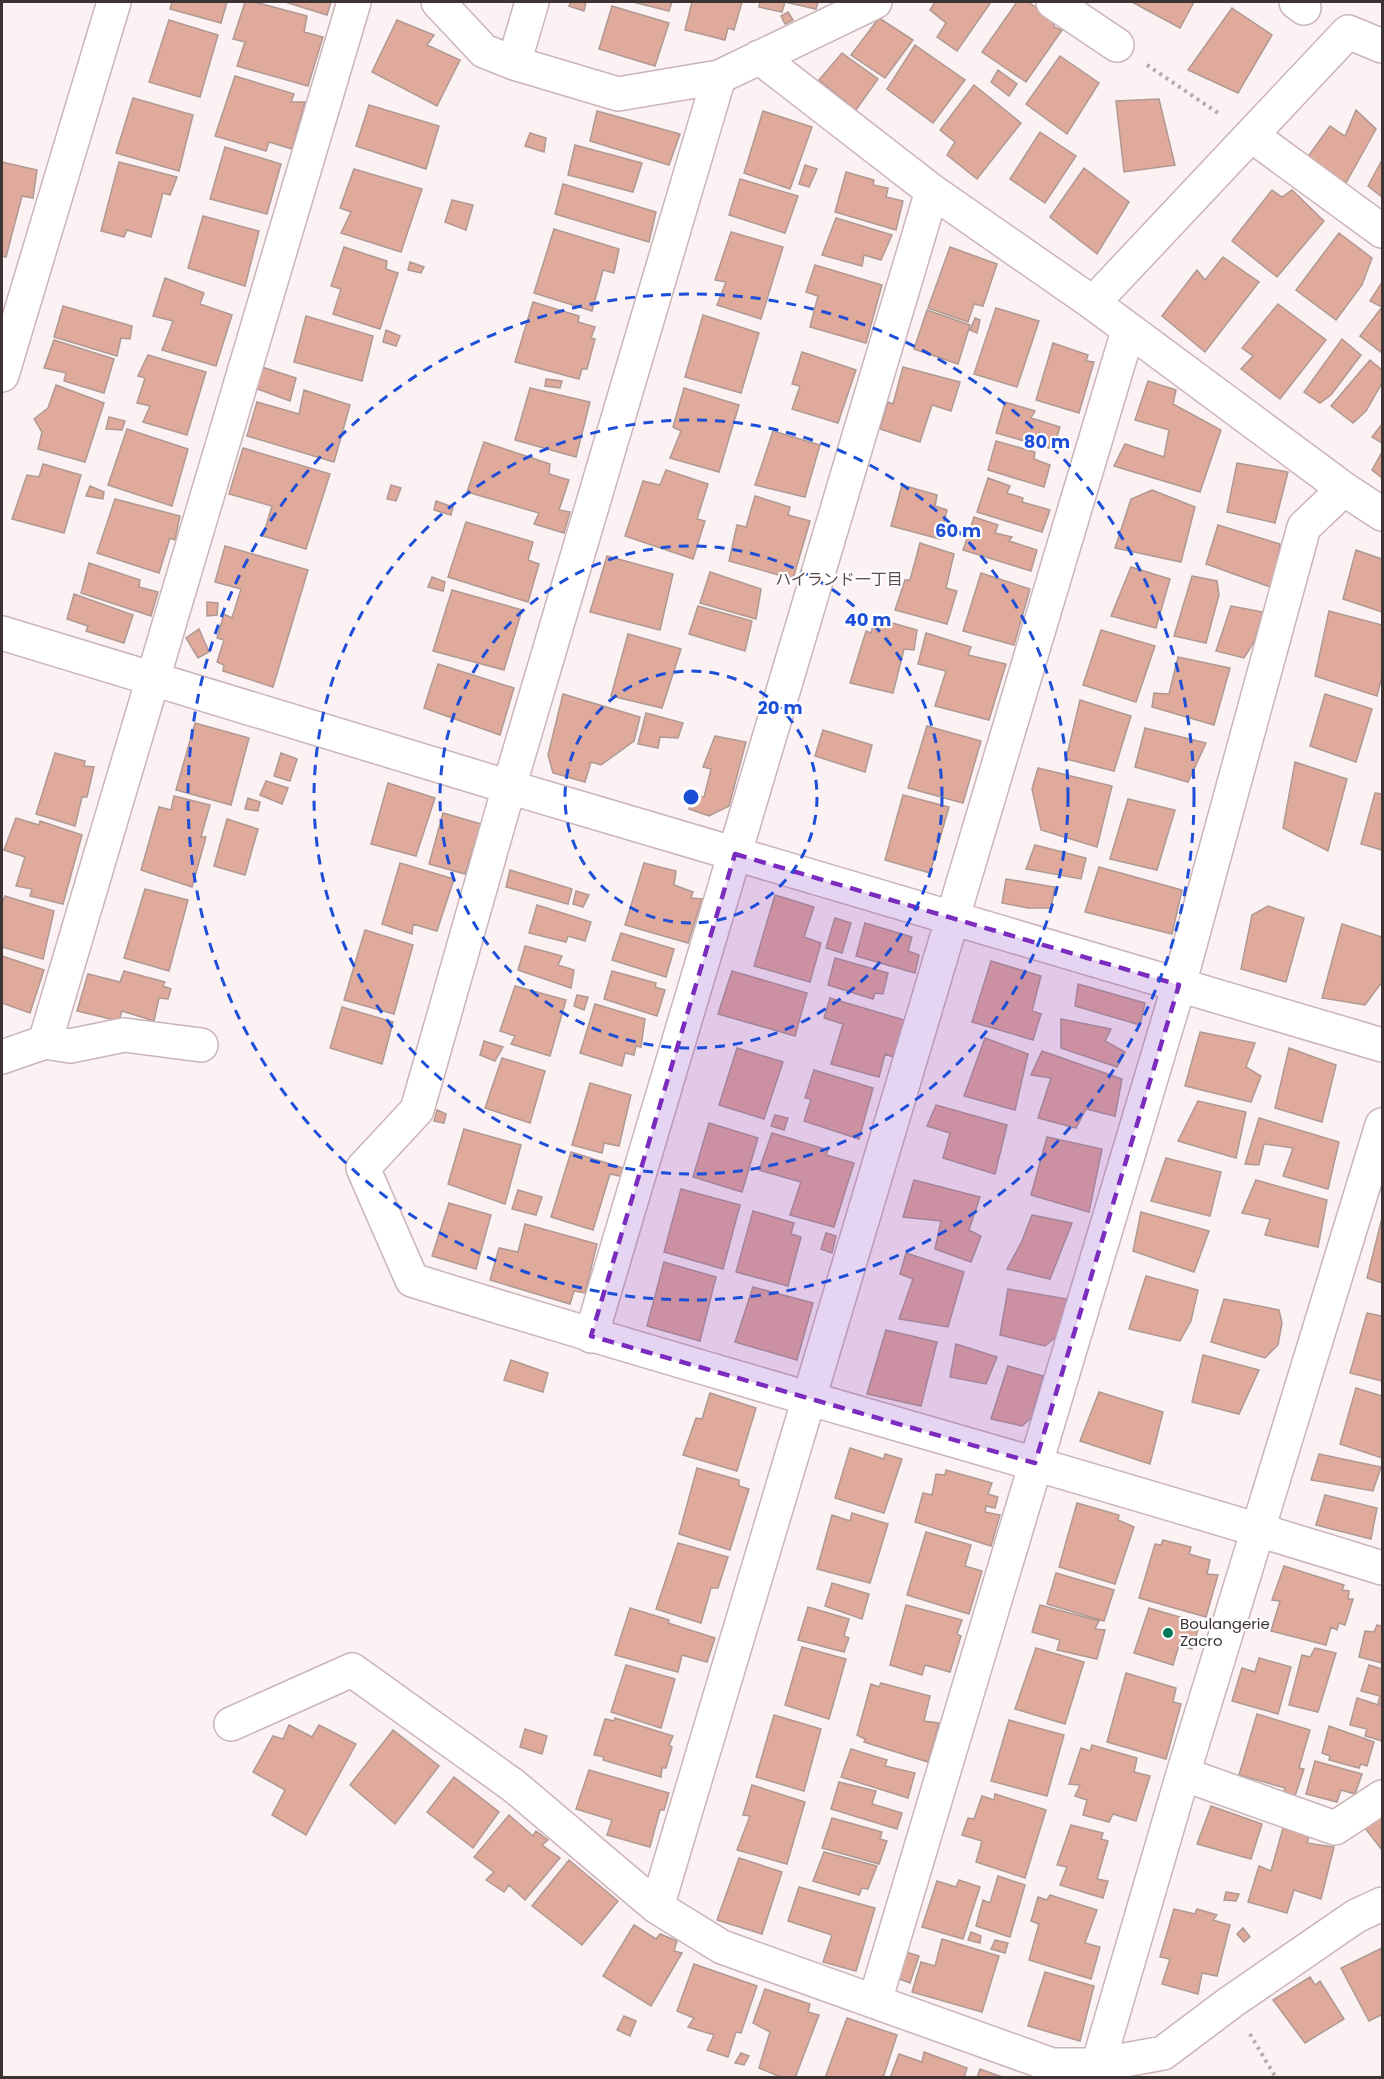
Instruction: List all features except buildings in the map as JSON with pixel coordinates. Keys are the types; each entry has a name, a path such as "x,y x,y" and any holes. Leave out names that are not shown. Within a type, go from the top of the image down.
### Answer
{"street":[{"path":"2,375 8,333 114,2"},
{"path":"45,1042 354,2"},
{"path":"438,2 483,51 514,63 618,94 719,77 874,2"},
{"path":"514,63 532,2"},
{"path":"1053,2 1117,45"},
{"path":"1093,303 1348,32 1383,46"},
{"path":"759,57 932,191 1093,303 1344,489 1383,514"},
{"path":"719,77 509,787 417,1110 363,1168 412,1280 591,1336 1035,1463 1383,1568"},
{"path":"1251,135 1383,231"},
{"path":"591,1336 932,191"},
{"path":"657,1907 1128,331"},
{"path":"875,2001 1179,985 1304,527 1344,489"},
{"path":"2,633 509,787 1383,1045"},
{"path":"2,1057 45,1042 70,1046 124,1035 201,1045"},
{"path":"1098,2066 1257,1529 1383,1125"},
{"path":"231,1724 352,1670 514,1786 657,1907 722,1947 1052,2065 1098,2066 1163,2053 1231,2002 1356,1916 1383,1904"},
{"path":"1183,1774 1335,1828 1383,1797"}],"path":[{"path":"1117,45 1251,135"},
{"path":"1231,2002 1276,2078"}],"highlighted area":[{"path":"735,854 1179,985 1035,1463 591,1336"}],"place":[{"name":"Boulangerie Zacro","path":"1168,1633"}],"district":[{"name":"ハイランド一丁目","path":"839,579"}]}
